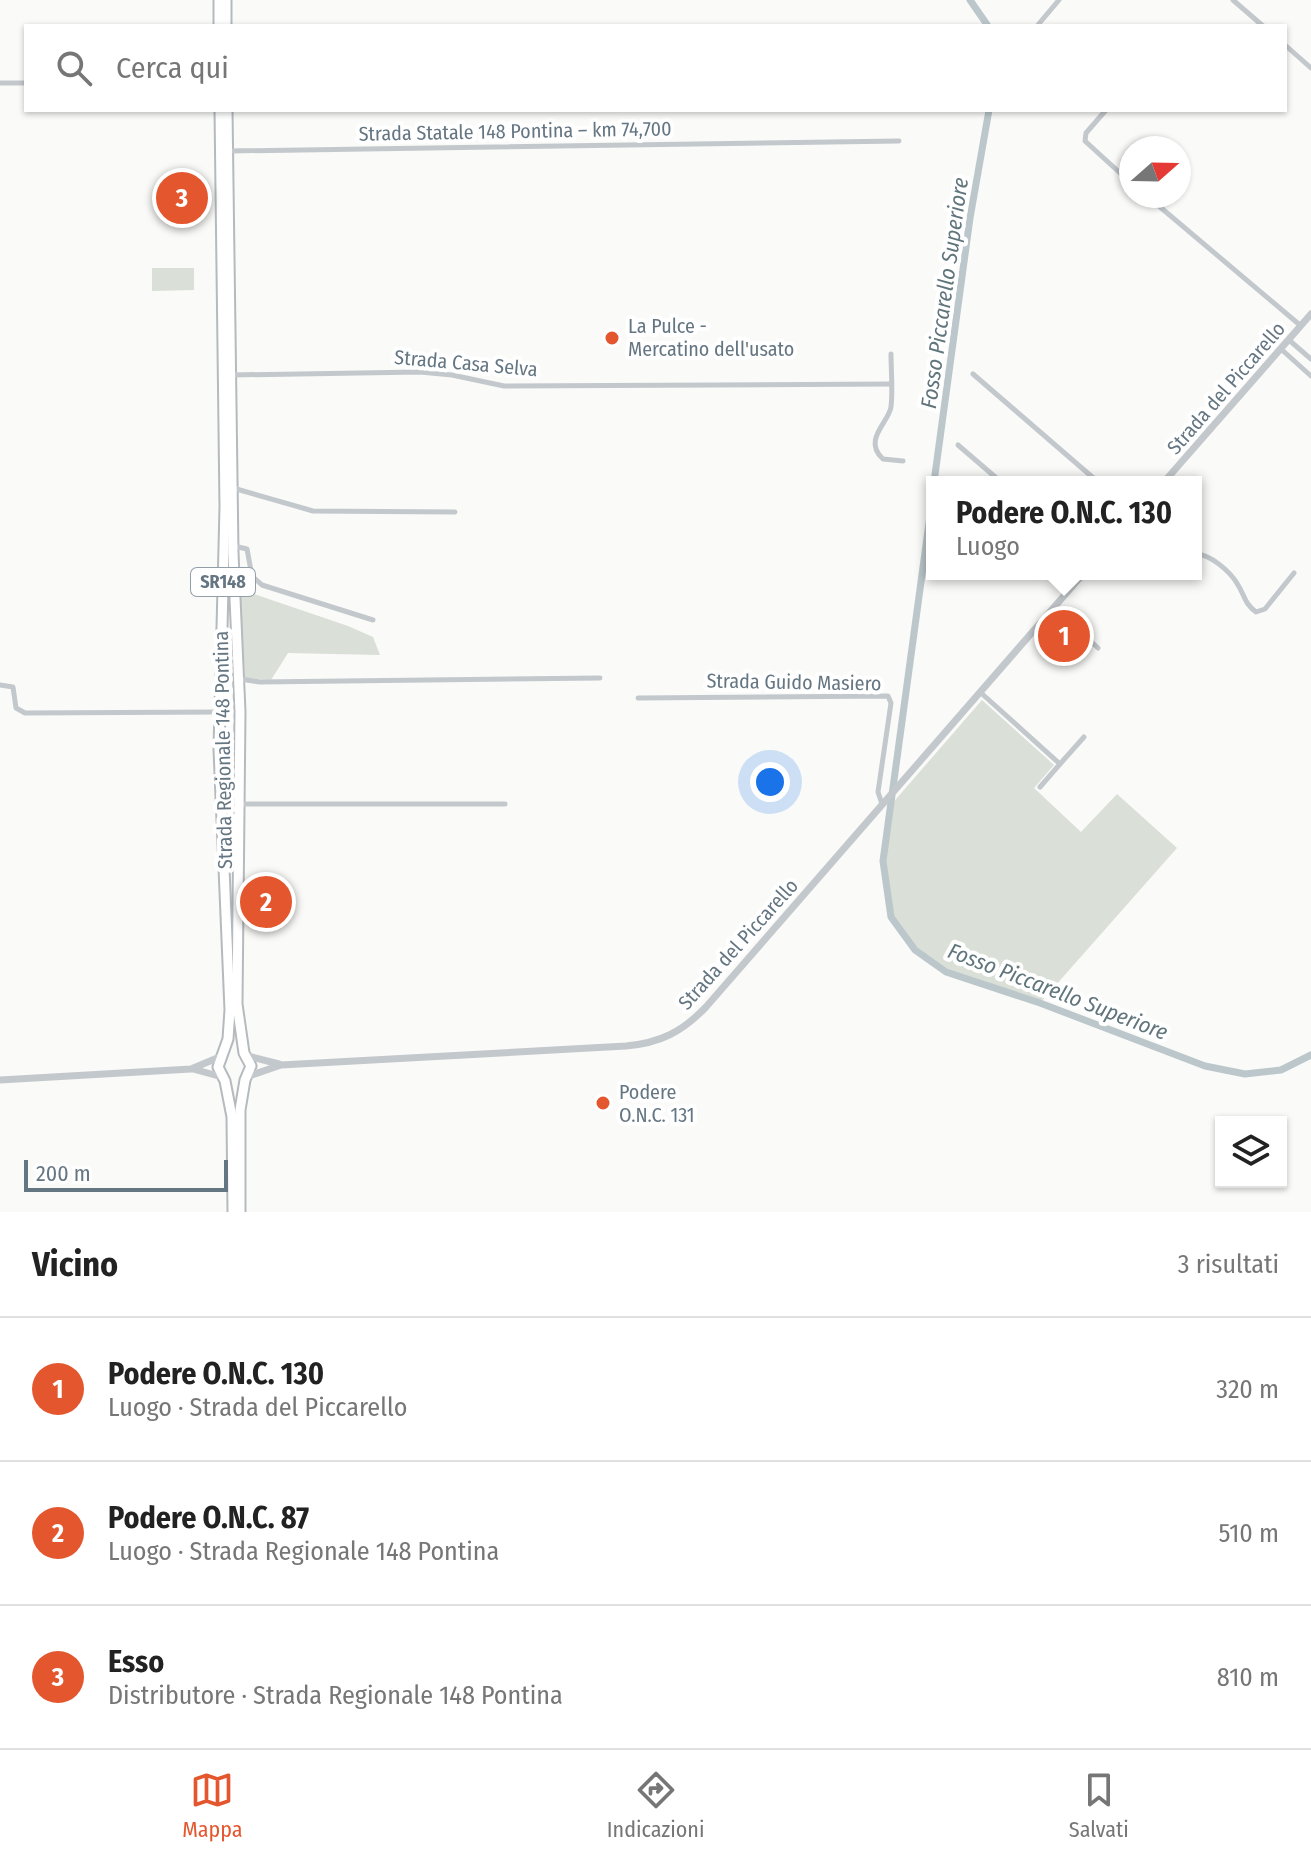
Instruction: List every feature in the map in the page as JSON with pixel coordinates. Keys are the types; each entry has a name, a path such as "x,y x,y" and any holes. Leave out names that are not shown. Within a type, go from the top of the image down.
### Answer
{"main road":[{"path":"219,0 219,24"},
{"path":"226,0 226,24"},
{"name":"Strada Regionale 148 Pontina","path":"220,112 225,520 219,712 230,997 229,1029 218,1067 224,1079 232,1120 233,1212"},
{"name":"Strada Regionale 148 Pontina","path":"227,112 233,546 240,679 237,1004 246,1055 251,1066 239,1120 240,1212"},
{"path":"224,1054 234,1050 246,1055"},
{"path":"224,1079 235,1083 247,1078"}],"street":[{"path":"1039,24 1059,0"},
{"path":"1233,0 1261,24"},
{"path":"1287,47 1311,68"},
{"path":"0,83 24,83"},
{"path":"1104,112 1084,138 1088,146 1119,173"},
{"name":"Strada Statale 148 Pontina – km 74,700","path":"228,151 899,141"},
{"path":"1161,208 1301,326"},
{"name":"Strada del Piccarello","path":"1169,476 1311,314"},
{"path":"1289,340 1311,359"},
{"path":"1281,349 1311,376"},
{"path":"891,354 891,410 878,428 877,453 885,460 903,461"},
{"name":"Strada Casa Selva","path":"231,375 420,372 504,386 891,384"},
{"path":"973,374 1091,476"},
{"path":"958,445 994,476"},
{"path":"232,488 310,511 455,512"},
{"path":"233,546 247,549 252,576 262,585 373,620"},
{"path":"1202,555 1233,578 1245,603 1256,612 1265,609 1294,573"},
{"name":"Strada del Piccarello","path":"247,1078 281,1065 620,1047 667,1038 686,1026 706,1007 1078,580"},
{"path":"1054,607 1098,648"},
{"path":"240,679 262,682 600,678"},
{"path":"0,685 13,687 16,708 25,713 219,712"},
{"path":"980,692 1060,764"},
{"name":"Strada Guido Masiero","path":"638,698 888,696 891,703 878,792 882,804"},
{"path":"1040,787 1084,737"},
{"path":"241,804 505,804"},
{"path":"191,1069 224,1054"},
{"name":"Strada del Piccarello","path":"246,1055 281,1065"},
{"path":"0,1080 191,1069 224,1079"}],"shaded area":[{"path":"152,268 194,268 194,290 152,291"},
{"path":"239,589 373,637 380,655 288,653 271,680 245,678"},
{"path":"982,700 1054,765 1034,788 1081,832 1117,794 1177,848 1040,1003 946,972 915,950 891,917 883,861 890,806"}],"waterway":[{"name":"Fosso Piccarello Superiore","path":"970,0 987,24"},
{"name":"Fosso Piccarello Superiore","path":"935,476 970,218 989,112"},
{"name":"Fosso Piccarello Superiore","path":"926,545 883,861 891,917 915,950 946,972 1040,1003 1205,1066 1245,1074 1281,1070 1311,1055"}],"place":[{"name":"Esso","path":"182,198"},
{"name":"La Pulce - Mercatino dell'usato","path":"612,338"},
{"name":"Podere O.N.C. 130","path":"1064,636"},
{"name":"Podere O.N.C. 87","path":"266,902"},
{"name":"Podere O.N.C. 131","path":"603,1103"}]}
